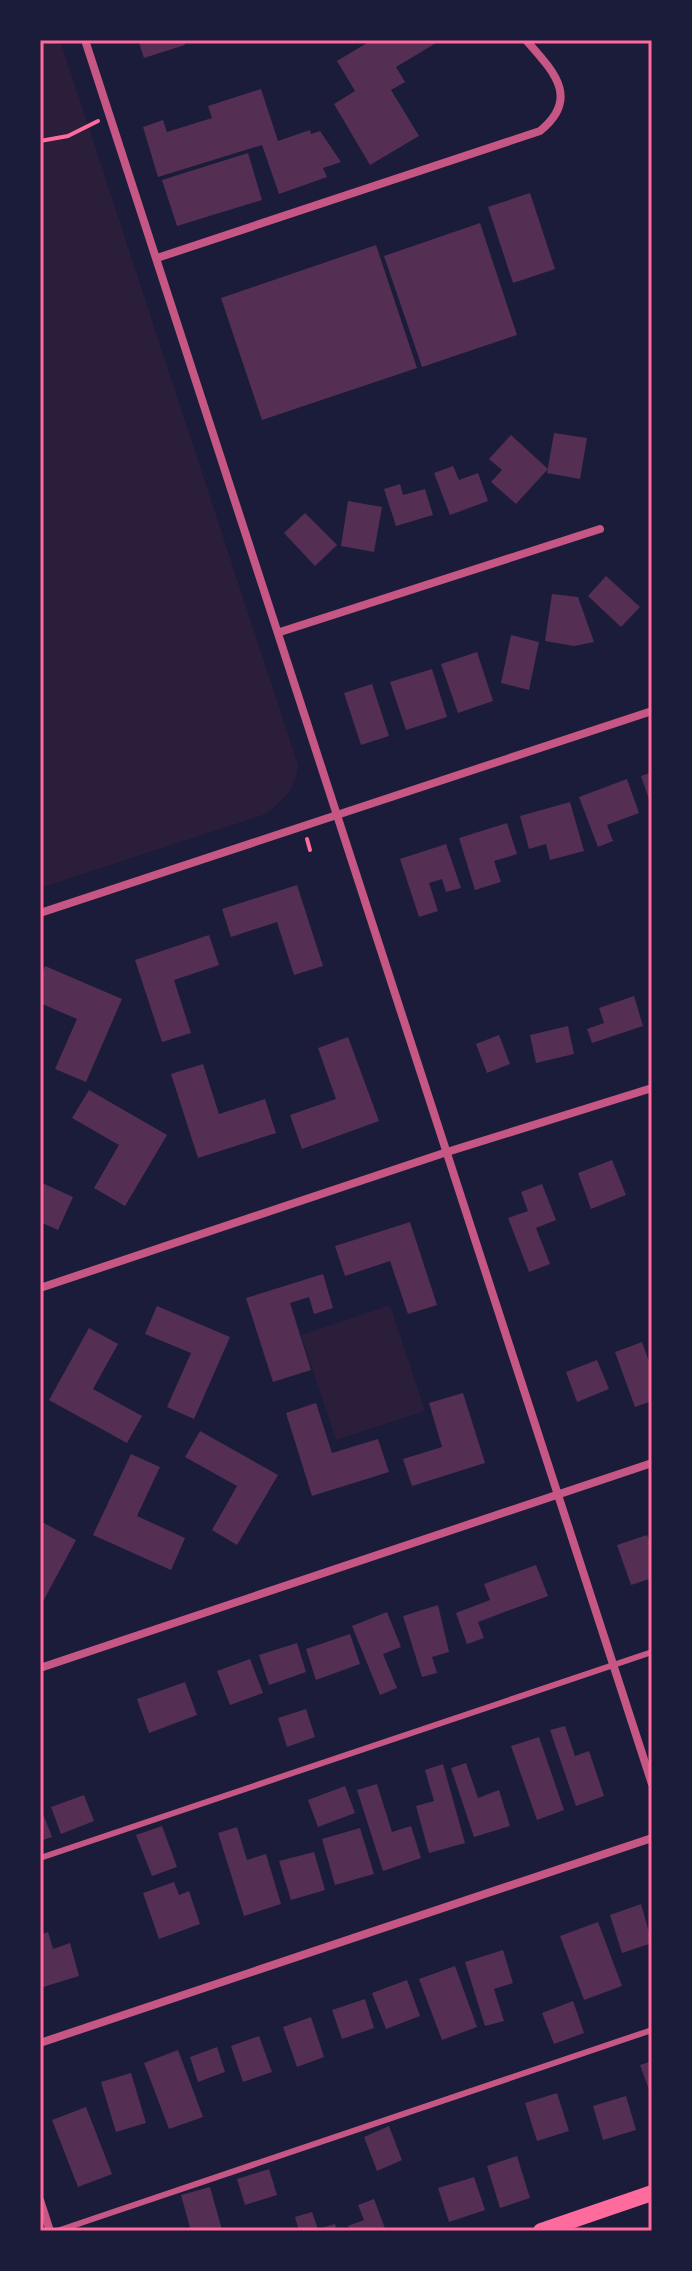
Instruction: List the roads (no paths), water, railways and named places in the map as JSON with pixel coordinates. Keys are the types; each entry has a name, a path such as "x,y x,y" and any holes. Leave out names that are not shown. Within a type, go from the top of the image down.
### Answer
{"main road":[{"path":"541,2231 652,2193"}],"street":[{"path":"85,40 280,632 652,1784"},
{"path":"157,258 540,131 555,119 562,103 560,85 526,40"},
{"path":"280,632 600,529"},
{"path":"40,913 652,711"},
{"path":"40,1288 447,1152 652,1088"},
{"path":"40,1668 652,1463"},
{"path":"40,2043 652,1838"},
{"path":"40,2200 50,2231"}],"lane":[{"path":"40,1858 652,1652"},
{"path":"57,2231 652,2030"}]}
